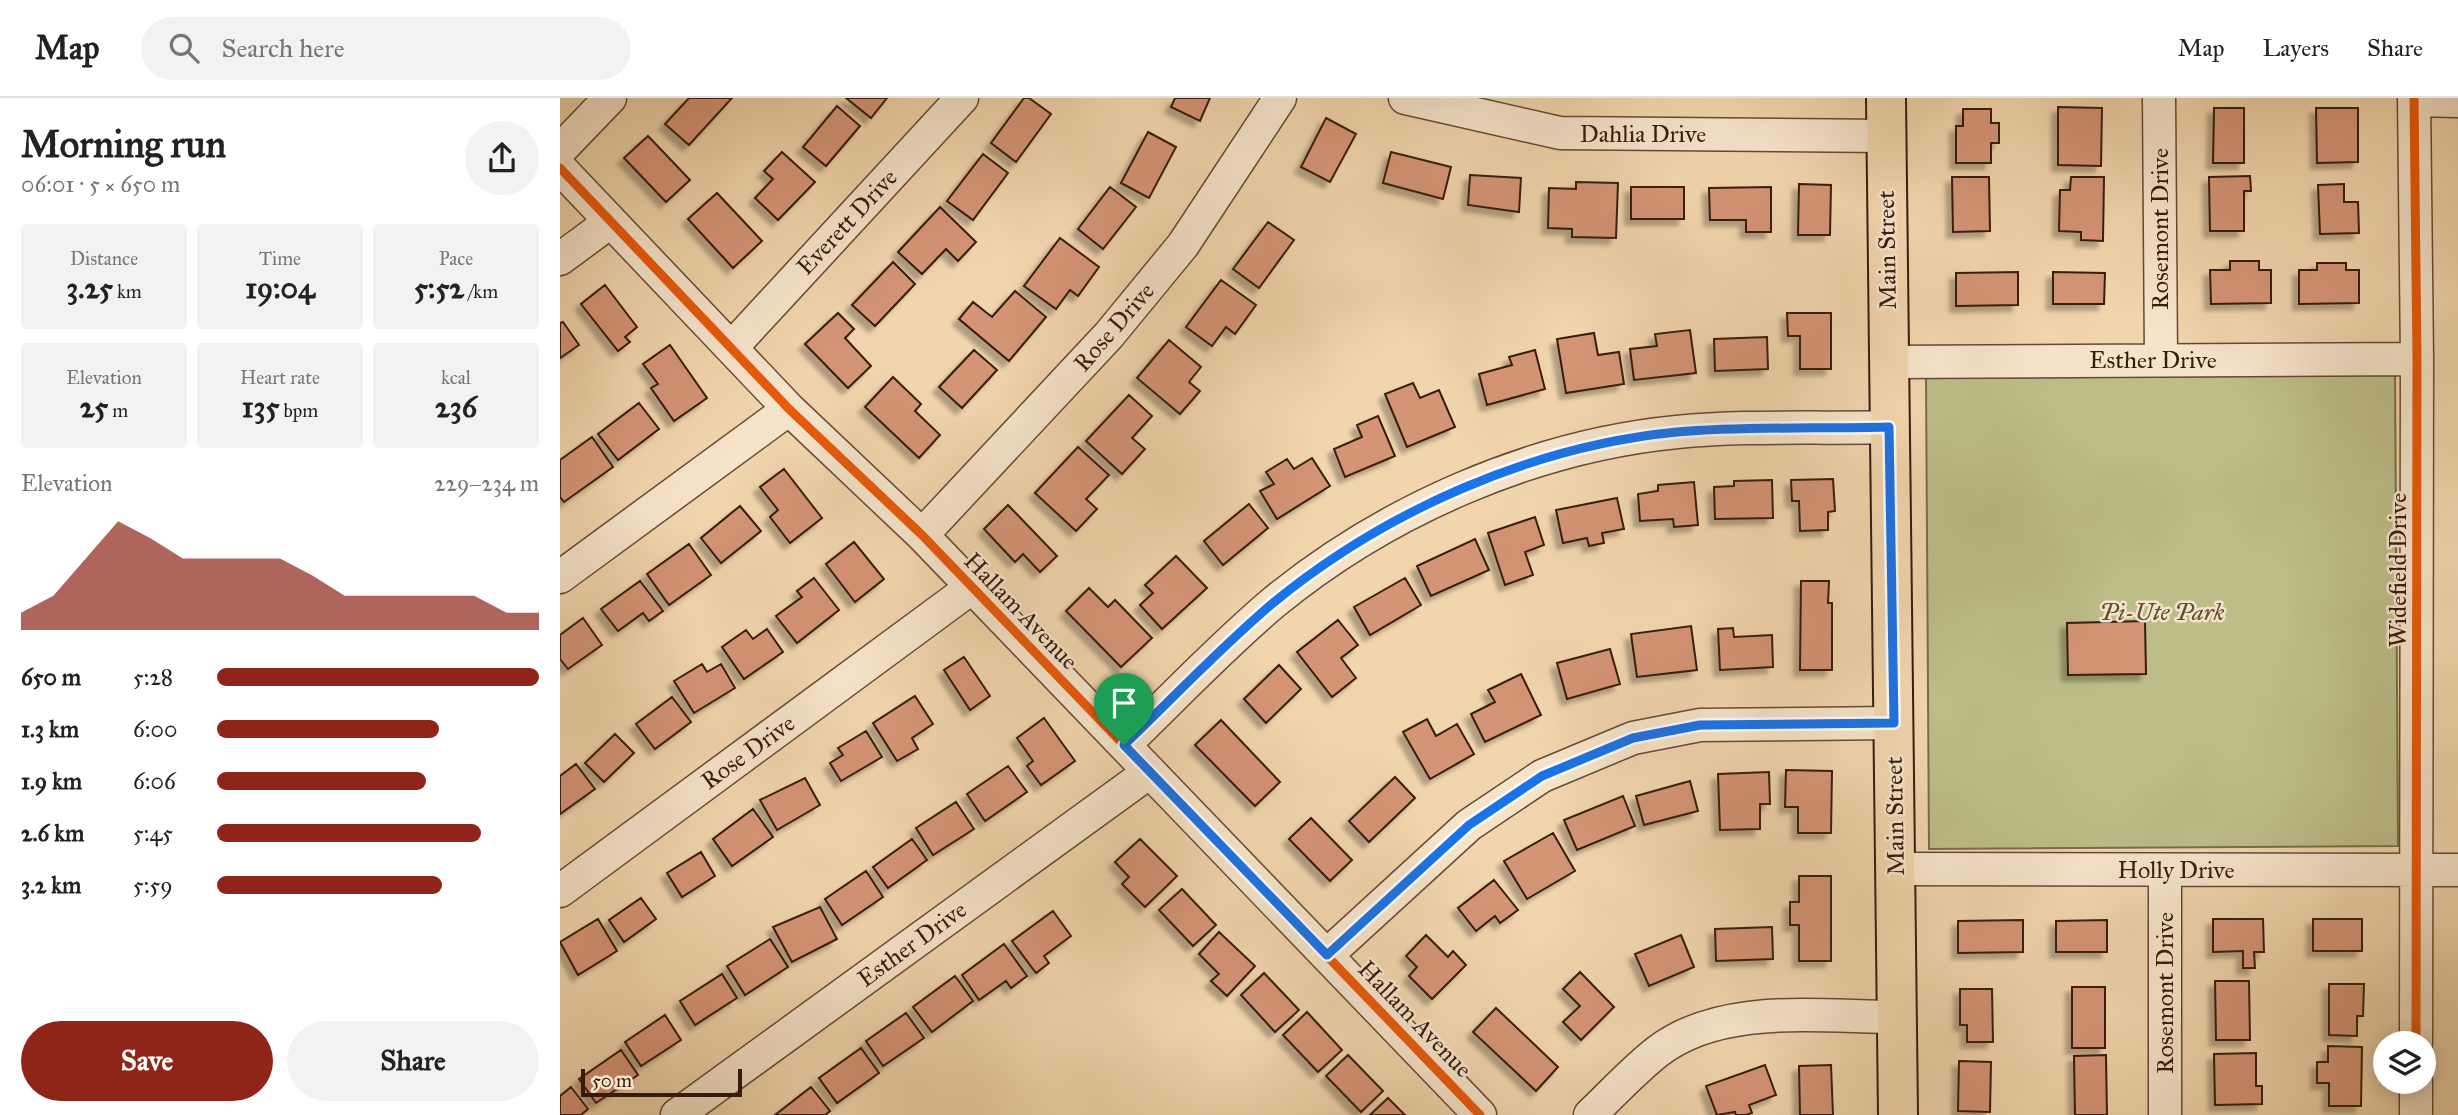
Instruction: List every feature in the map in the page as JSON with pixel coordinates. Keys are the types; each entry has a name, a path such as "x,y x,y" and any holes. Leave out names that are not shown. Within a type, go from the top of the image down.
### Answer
{"main road":[{"name":"Main Street","path":"1886,98 1898,1115"}],"street":[{"path":"560,150 610,98"},
{"name":"Everett Drive","path":"732,347 962,98"},
{"name":"Rose Drive","path":"922,536 1109,335 1183,245 1280,98"},
{"name":"Dahlia Drive","path":"1405,98 1560,133 1886,136"},
{"name":"Rosemont Drive","path":"2159,98 2161,360"},
{"path":"2414,99 2458,100"},
{"name":"Widefield Drive","path":"2414,99 2417,359 2416,1031"},
{"name":"Hallam Avenue","path":"560,168 789,409 922,536 1480,1115"},
{"path":"560,259 610,222"},
{"name":"Esther Drive","path":"1889,362 2417,359"},
{"path":"560,577 789,409"},
{"path":"1124,745 1273,603 1363,538 1490,477 1596,446 1677,432 1889,427"},
{"name":"Rose Drive","path":"560,891 971,588"},
{"path":"1327,955 1469,825 1542,776 1633,738 1700,725 1894,723"},
{"name":"Esther Drive","path":"677,1115 1148,772"},
{"name":"Holly Drive","path":"1895,869 2458,870"},
{"name":"Rosemont Drive","path":"2165,870 2165,1115"},
{"path":"1590,1115 1658,1051 1701,1027 1745,1017 1898,1017"},
{"path":"2416,1094 2416,1115"}],"green space":[{"name":"Pi-Ute Park","path":"2395,375 2398,846 1929,849 1926,378"}],"building":[{"path":"689,98 732,98 689,145 665,124"},
{"path":"846,98 887,98 871,118"},
{"path":"1024,98 1029,98 1051,114 1016,162 991,143"},
{"path":"1175,98 1210,98 1200,121 1171,107"},
{"path":"837,106 860,126 826,166 803,147"},
{"path":"2058,107 2102,108 2101,166 2058,165"},
{"path":"2214,108 2244,108 2244,163 2213,163"},
{"path":"2316,108 2358,108 2358,162 2317,163"},
{"path":"1963,109 1991,109 1991,123 1999,123 1999,143 1991,143 1991,163 1956,163 1956,126 1963,126"},
{"path":"1326,118 1356,134 1330,182 1301,167"},
{"path":"1148,132 1176,147 1149,198 1121,183"},
{"path":"648,136 690,180 666,202 624,158"},
{"path":"782,152 815,182 778,220 755,198 773,179 764,171"},
{"path":"1391,152 1451,167 1443,199 1383,183"},
{"path":"983,154 1008,173 973,220 947,201"},
{"path":"1470,175 1521,178 1519,212 1468,205"},
{"path":"2250,176 2251,191 2244,191 2244,231 2210,231 2209,177"},
{"path":"1952,177 1989,177 1990,231 1953,232"},
{"path":"2071,177 2104,177 2103,241 2081,240 2081,232 2059,231 2060,190 2070,190"},
{"path":"1576,182 1618,183 1616,238 1572,237 1572,229 1548,228 1549,188 1576,189"},
{"path":"1799,184 1831,185 1830,235 1798,235"},
{"path":"2344,184 2344,202 2358,202 2359,233 2320,234 2318,185"},
{"path":"1110,187 1136,207 1103,249 1078,229"},
{"path":"1631,187 1684,187 1684,219 1631,219"},
{"path":"1771,187 1771,232 1746,232 1746,220 1710,220 1709,188"},
{"path":"717,193 762,241 733,268 688,219"},
{"path":"940,207 976,242 958,261 946,249 922,274 898,252"},
{"path":"1268,222 1294,240 1259,288 1233,269"},
{"path":"1060,238 1099,267 1078,296 1070,290 1056,309 1024,286"},
{"path":"2230,261 2259,261 2259,270 2271,270 2271,303 2211,304 2210,270 2230,270"},
{"path":"893,262 915,284 875,326 852,305"},
{"path":"2317,263 2346,263 2346,270 2359,270 2359,303 2299,304 2299,270 2317,270"},
{"path":"2018,272 2018,305 1956,306 1956,273"},
{"path":"2053,272 2105,273 2104,304 2053,304"},
{"path":"1221,280 1256,305 1235,334 1226,327 1212,346 1186,327"},
{"path":"605,285 637,327 625,337 630,342 618,351 581,304"},
{"path":"1015,291 1046,317 1009,361 959,319 973,302 992,317"},
{"path":"838,313 854,329 845,338 871,366 848,388 805,344"},
{"path":"1787,313 1831,313 1831,369 1800,369 1800,336 1788,336"},
{"path":"563,322 579,345 560,358 560,323"},
{"path":"1690,330 1696,373 1634,380 1630,349 1657,346 1655,334"},
{"path":"1594,333 1598,355 1619,352 1624,384 1566,393 1557,339"},
{"path":"1767,337 1768,369 1715,371 1714,339"},
{"path":"1169,340 1201,367 1189,382 1200,391 1180,414 1137,378"},
{"path":"670,345 707,398 674,421 651,388 658,384 643,364"},
{"path":"974,350 997,370 962,408 939,387"},
{"path":"1535,350 1545,389 1487,405 1479,374 1512,365 1509,357"},
{"path":"893,377 921,404 915,411 940,435 919,458 865,407"},
{"path":"1413,383 1420,398 1439,390 1455,427 1407,447 1385,394"},
{"path":"1129,395 1152,416 1132,438 1145,449 1122,474 1086,441"},
{"path":"639,403 659,429 618,460 598,434"},
{"path":"1378,416 1395,456 1345,477 1334,449 1362,437 1357,425"},
{"path":"592,437 613,467 564,502 560,497 560,460"},
{"path":"1078,447 1109,475 1086,499 1097,509 1076,531 1035,493"},
{"path":"1312,458 1330,486 1277,519 1260,491 1274,484 1266,472 1287,459 1294,469"},
{"path":"784,469 822,518 790,543 770,517 778,510 760,487"},
{"path":"1833,479 1835,511 1828,512 1828,530 1800,531 1799,501 1792,501 1791,480"},
{"path":"1772,480 1773,518 1715,519 1714,487 1734,486 1734,481"},
{"path":"1694,482 1698,525 1674,527 1673,519 1640,521 1638,494 1658,491 1658,485"},
{"path":"1617,498 1624,529 1602,533 1604,543 1589,546 1587,538 1563,543 1556,510"},
{"path":"1249,504 1268,528 1223,565 1204,541"},
{"path":"1008,505 1057,556 1040,572 1023,554 1015,562 984,529"},
{"path":"740,506 761,531 721,563 701,538"},
{"path":"1535,517 1544,545 1525,552 1533,575 1505,585 1488,533"},
{"path":"1475,539 1489,570 1431,596 1417,566"},
{"path":"854,542 884,579 855,602 826,564"},
{"path":"689,544 711,575 669,605 647,574"},
{"path":"1176,556 1207,588 1162,629 1140,605 1153,593 1145,585"},
{"path":"814,578 839,610 797,643 776,616 802,597 797,591"},
{"path":"1405,578 1421,605 1370,635 1354,607"},
{"path":"640,581 663,611 649,621 643,613 618,631 601,609"},
{"path":"1801,581 1829,581 1828,603 1832,603 1832,670 1800,670"},
{"path":"1089,588 1108,607 1115,600 1152,638 1121,667 1066,611"},
{"path":"583,618 602,645 568,669 560,659 560,635"},
{"path":"1338,620 1358,645 1341,658 1356,678 1332,697 1297,652"},
{"path":"2145,621 2146,674 2068,675 2067,623"},
{"path":"1691,626 1697,670 1637,677 1631,634"},
{"path":"1733,628 1734,637 1772,635 1773,667 1720,670 1718,629"},
{"path":"767,629 783,652 744,679 722,647 746,630 753,639"},
{"path":"1610,649 1620,684 1567,699 1557,663"},
{"path":"964,657 990,696 970,710 944,670"},
{"path":"702,664 707,672 721,664 735,688 694,713 674,681"},
{"path":"1279,665 1301,689 1266,723 1244,699"},
{"path":"1521,674 1541,715 1485,742 1471,714 1495,702 1488,690"},
{"path":"915,696 933,724 912,738 918,749 897,761 873,723"},
{"path":"672,697 691,722 655,749 636,724"},
{"path":"1044,718 1075,761 1041,785 1027,766 1033,761 1017,738"},
{"path":"1427,719 1436,736 1457,724 1474,754 1430,779 1403,732"},
{"path":"1221,720 1280,782 1255,806 1195,745"},
{"path":"866,731 882,757 841,781 830,763 843,755 838,748"},
{"path":"615,734 634,753 604,782 585,763"},
{"path":"576,764 595,789 560,814 560,776"},
{"path":"1008,766 1027,792 985,821 967,794"},
{"path":"1786,770 1832,771 1831,833 1798,833 1798,807 1785,807"},
{"path":"1769,772 1770,804 1760,804 1760,829 1720,830 1718,774"},
{"path":"1395,777 1415,798 1369,842 1349,821"},
{"path":"805,778 820,805 777,830 760,800"},
{"path":"1690,781 1698,811 1644,825 1636,796"},
{"path":"1623,796 1635,826 1577,850 1564,820"},
{"path":"956,802 974,829 933,855 916,828"},
{"path":"753,809 773,837 732,866 713,839"},
{"path":"1311,818 1352,860 1330,881 1289,839"},
{"path":"1553,833 1575,871 1527,899 1504,861"},
{"path":"912,839 927,860 888,888 873,867"},
{"path":"1140,839 1177,876 1145,907 1122,884 1129,877 1115,862"},
{"path":"701,852 715,876 682,897 667,873"},
{"path":"866,871 883,897 842,925 825,899"},
{"path":"1799,876 1831,876 1831,961 1799,961 1799,925 1790,925 1790,902 1799,902"},
{"path":"1494,880 1518,910 1500,923 1495,916 1476,931 1458,908"},
{"path":"1182,889 1216,925 1193,946 1159,910"},
{"path":"641,898 656,919 624,942 609,920"},
{"path":"820,907 837,939 792,962 773,927"},
{"path":"1053,911 1071,936 1044,956 1049,963 1036,973 1012,941"},
{"path":"598,919 617,951 578,975 560,942"},
{"path":"2213,919 2263,919 2264,952 2254,952 2255,968 2243,968 2243,951 2213,952"},
{"path":"2313,919 2362,919 2362,951 2313,951"},
{"path":"2023,920 2023,952 1958,953 1958,921"},
{"path":"2107,920 2107,952 2056,952 2056,921"},
{"path":"1772,927 1773,959 1716,961 1715,929"},
{"path":"1219,932 1255,966 1227,996 1211,981 1219,974 1199,954"},
{"path":"1426,935 1448,957 1453,951 1466,965 1432,999 1409,976 1417,967 1406,956"},
{"path":"1681,935 1694,967 1649,986 1635,954"},
{"path":"770,939 788,967 745,995 727,966"},
{"path":"1004,944 1027,976 1011,988 1006,981 979,1000 962,975"},
{"path":"1580,972 1614,1007 1581,1040 1563,1022 1580,1006 1563,989"},
{"path":"1264,973 1299,1010 1275,1032 1241,995"},
{"path":"722,974 737,998 695,1025 680,1001"},
{"path":"955,976 973,1001 932,1032 913,1007"},
{"path":"2215,981 2249,981 2250,1040 2216,1040"},
{"path":"2329,984 2364,984 2363,1016 2357,1016 2357,1036 2329,1035"},
{"path":"2072,987 2105,987 2105,1048 2072,1048"},
{"path":"1960,989 1992,989 1993,1042 1967,1042 1967,1025 1960,1025"},
{"path":"1496,1008 1558,1067 1536,1091 1473,1032"},
{"path":"1307,1012 1342,1050 1318,1072 1283,1035"},
{"path":"906,1013 924,1038 883,1066 866,1041"},
{"path":"665,1015 681,1040 641,1066 625,1042"},
{"path":"2328,1046 2362,1047 2361,1106 2329,1106 2329,1083 2317,1083 2317,1062 2328,1062"},
{"path":"861,1048 879,1073 837,1103 819,1078"},
{"path":"621,1050 638,1075 596,1103 579,1079"},
{"path":"2256,1053 2256,1086 2262,1086 2262,1104 2215,1105 2214,1054"},
{"path":"1348,1055 1383,1091 1361,1112 1326,1076"},
{"path":"2106,1055 2107,1115 2075,1115 2074,1056"},
{"path":"1959,1061 1991,1062 1990,1112 1958,1111"},
{"path":"1765,1065 1776,1095 1749,1105 1752,1113 1717,1115 1706,1086"},
{"path":"1831,1065 1833,1115 1800,1115 1799,1066"},
{"path":"571,1087 588,1109 581,1115 560,1115 560,1096"},
{"path":"811,1087 830,1111 825,1115 775,1115"},
{"path":"1388,1098 1405,1115 1370,1115"}],"cycle path":[{"path":"2414,98 2417,359 2416,1031"},
{"path":"560,168 789,409 922,535 1480,1115"}],"route":[{"path":"1889,427 1894,723 1700,725 1633,738 1542,776 1469,825 1327,955 1124,745 1273,603 1363,538 1490,477 1596,446 1677,432 1889,427"}]}
